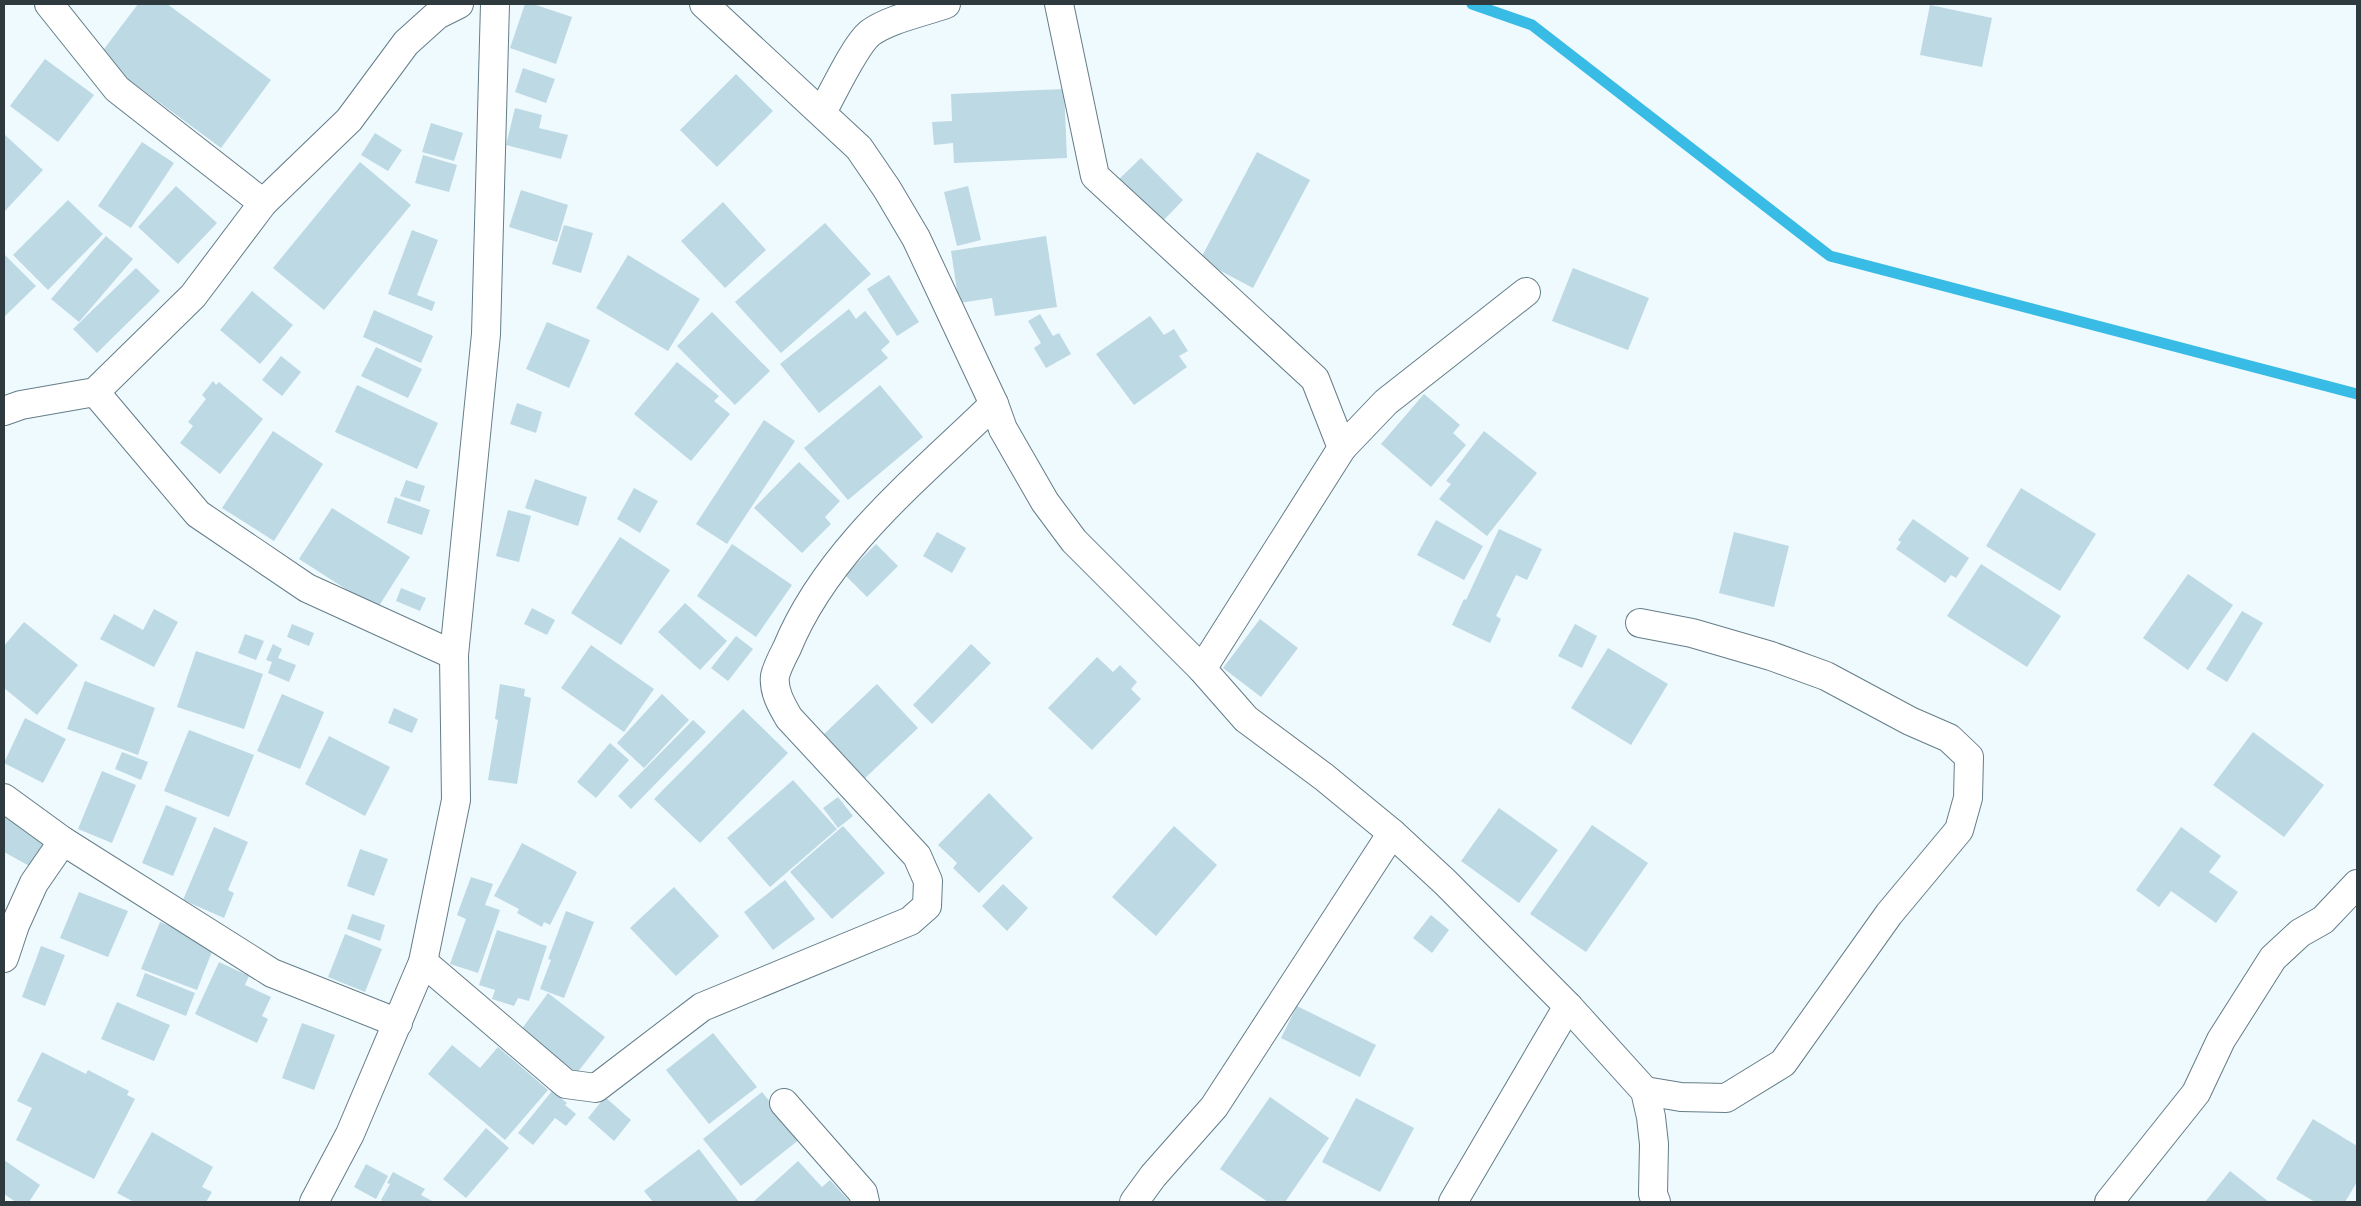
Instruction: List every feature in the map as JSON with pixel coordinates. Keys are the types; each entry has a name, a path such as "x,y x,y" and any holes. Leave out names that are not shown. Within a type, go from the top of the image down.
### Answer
{"street":[{"path":"49,4 117,89 263,203"},
{"path":"4,411 21,405 95,392 193,296 263,203 349,120 406,43 438,15 459,4"},
{"path":"314,1202 350,1134 423,962 456,800 454,655 486,334 495,4"},
{"path":"704,4 859,148 887,189 916,238 994,404 1003,429 1045,502 1074,541 1202,669 1246,719 1324,777 1392,833 1445,882 1568,1006 1645,1091 1653,1135 1653,1194 1656,1202"},
{"path":"822,112 860,46 870,34 888,25 946,4"},
{"path":"1059,4 1095,176 1315,379 1342,448"},
{"path":"1202,669 1342,448 1386,402 1526,292"},
{"path":"95,392 198,514 307,588 454,655"},
{"path":"423,962 566,1084 596,1088 702,1007 910,921 927,906 928,881 917,856 789,718 778,697 775,676 792,635 816,593 853,542 994,404"},
{"path":"1640,623 1692,633 1771,656 1826,676 1910,721 1949,738 1968,757 1968,798 1959,830 1889,914 1783,1063 1726,1098 1682,1097 1645,1091"},
{"path":"4,798 63,841 272,973 398,1022"},
{"path":"1134,1202 1153,1176 1214,1107 1392,833"},
{"path":"4,958 15,925 34,883 63,841"},
{"path":"2109,1202 2196,1093 2221,1040 2273,958 2300,933 2323,920 2357,884"},
{"path":"1453,1202 1568,1006"},
{"path":"784,1103 863,1193 864,1202"}],"building":[{"path":"138,4 167,4 271,80 221,148 98,57"},
{"path":"525,4 533,4 572,17 556,64 510,48"},
{"path":"1930,5 1992,18 1982,67 1920,55"},
{"path":"45,59 94,95 58,142 10,106"},
{"path":"523,68 555,79 546,103 515,92"},
{"path":"736,74 773,111 717,167 680,130"},
{"path":"1064,89 1067,158 954,163 953,143 934,145 932,122 952,121 951,94"},
{"path":"515,108 542,115 539,128 568,135 561,159 506,145"},
{"path":"431,123 463,133 454,161 422,152"},
{"path":"375,133 402,150 388,171 361,155"},
{"path":"4,134 43,170 4,212"},
{"path":"142,142 174,163 131,228 98,206"},
{"path":"1257,152 1310,180 1253,288 1200,260"},
{"path":"423,155 457,165 449,192 415,183"},
{"path":"1141,158 1183,200 1159,225 1116,182"},
{"path":"360,162 411,205 324,310 273,268"},
{"path":"176,186 217,223 178,264 138,227"},
{"path":"968,186 981,240 957,246 944,192"},
{"path":"521,190 568,205 557,242 509,227"},
{"path":"68,200 103,234 48,290 13,255"},
{"path":"723,202 766,250 725,288 681,241"},
{"path":"825,223 871,274 781,353 735,302"},
{"path":"564,225 593,233 581,273 552,264"},
{"path":"412,230 438,240 417,295 435,302 432,311 388,294"},
{"path":"106,236 133,259 79,322 51,299"},
{"path":"1046,236 1057,307 995,316 992,298 959,303 951,251"},
{"path":"4,254 36,286 4,317"},
{"path":"628,255 700,299 668,351 596,308"},
{"path":"136,268 160,291 97,353 73,329"},
{"path":"1573,268 1649,298 1628,350 1552,321"},
{"path":"889,275 919,322 897,336 867,289"},
{"path":"252,291 293,325 260,364 220,330"},
{"path":"849,309 856,319 865,311 890,342 881,350 888,358 819,413 780,364"},
{"path":"374,310 433,336 421,363 363,337"},
{"path":"712,312 770,371 735,405 677,346"},
{"path":"1040,314 1053,336 1059,333 1071,354 1046,368 1034,348 1041,343 1028,321"},
{"path":"1150,316 1164,335 1174,329 1188,351 1179,356 1187,367 1134,405 1096,354"},
{"path":"547,322 590,340 569,388 526,369"},
{"path":"376,347 422,369 408,398 361,376"},
{"path":"281,356 301,372 282,396 262,380"},
{"path":"677,362 719,396 714,401 730,414 691,461 634,414"},
{"path":"213,381 216,385 219,382 263,419 220,474 180,443 193,426 188,422 206,399 202,395"},
{"path":"357,385 438,423 417,469 335,432"},
{"path":"880,385 923,437 848,500 804,448"},
{"path":"1424,394 1460,425 1453,433 1466,445 1431,487 1381,444"},
{"path":"517,403 542,412 536,433 510,424"},
{"path":"764,420 795,441 727,544 696,524"},
{"path":"273,431 323,464 274,541 222,508"},
{"path":"1484,431 1537,473 1487,536 1439,499 1451,484 1446,481"},
{"path":"799,462 840,501 825,517 831,524 802,553 754,508"},
{"path":"535,479 587,497 578,526 525,508"},
{"path":"406,480 425,486 420,502 400,496"},
{"path":"634,488 658,501 640,533 617,519"},
{"path":"2021,488 2096,534 2060,591 1986,546"},
{"path":"395,497 430,510 422,535 387,523"},
{"path":"332,508 410,557 377,609 299,559"},
{"path":"508,510 531,516 519,562 496,556"},
{"path":"1913,519 1969,558 1956,578 1951,575 1945,583 1896,549 1901,542 1898,540"},
{"path":"1436,520 1483,546 1464,580 1417,555"},
{"path":"1499,529 1542,549 1527,580 1516,575 1496,616 1501,619 1490,643 1452,625 1464,599 1466,600"},
{"path":"937,532 966,548 952,573 923,556"},
{"path":"1734,532 1789,546 1774,607 1719,593"},
{"path":"620,537 670,570 621,645 571,613"},
{"path":"732,544 792,585 756,637 697,596"},
{"path":"876,544 898,566 867,597 845,575"},
{"path":"1981,564 2061,616 2027,667 1947,616"},
{"path":"2188,574 2233,605 2188,670 2143,638"},
{"path":"401,588 426,598 420,611 396,601"},
{"path":"685,603 727,641 700,670 658,632"},
{"path":"532,608 555,620 547,635 524,624"},
{"path":"154,609 178,622 154,667 100,639 114,614 143,630"},
{"path":"2242,611 2263,623 2227,682 2206,669"},
{"path":"1260,619 1298,648 1261,697 1223,668"},
{"path":"24,622 78,665 37,715 4,688 4,646"},
{"path":"292,624 314,633 309,646 287,637"},
{"path":"1575,624 1597,636 1582,668 1558,656"},
{"path":"245,634 264,641 256,660 238,653"},
{"path":"736,636 753,649 728,681 711,668"},
{"path":"273,644 282,649 278,658 296,665 289,682 268,673 272,662 266,660"},
{"path":"971,644 991,663 932,724 913,705"},
{"path":"591,645 654,689 624,732 561,688"},
{"path":"1608,648 1668,684 1631,745 1571,708"},
{"path":"196,651 263,674 244,729 177,707"},
{"path":"1097,657 1113,672 1120,665 1137,682 1131,689 1141,699 1092,750 1048,708"},
{"path":"85,681 155,708 138,755 67,729"},
{"path":"500,684 525,689 524,696 531,698 517,784 488,780 498,720 495,719"},
{"path":"877,684 918,728 864,779 823,735"},
{"path":"282,694 324,712 300,769 257,751"},
{"path":"662,694 689,720 644,768 617,743"},
{"path":"394,708 418,719 412,733 388,723"},
{"path":"743,709 788,753 700,843 654,799"},
{"path":"25,718 66,739 43,783 4,763"},
{"path":"693,720 706,732 631,809 618,796"},
{"path":"189,730 254,755 229,817 164,791"},
{"path":"2253,732 2324,785 2284,837 2213,785"},
{"path":"329,736 390,767 365,816 305,784"},
{"path":"610,743 629,760 596,798 577,782"},
{"path":"122,752 148,762 141,780 115,769"},
{"path":"102,771 136,785 112,843 78,829"},
{"path":"793,780 837,829 770,887 727,838"},
{"path":"989,793 1033,838 979,893 953,868 957,863 938,845"},
{"path":"838,797 853,816 838,828 823,808"},
{"path":"166,805 197,818 173,876 142,863"},
{"path":"1499,808 1558,850 1519,903 1461,861"},
{"path":"4,817 48,841 33,868 4,852"},
{"path":"1592,825 1648,863 1586,952 1530,914"},
{"path":"843,826 885,873 832,919 790,872"},
{"path":"1174,826 1217,865 1156,936 1112,897"},
{"path":"214,827 248,842 228,890 234,893 224,918 183,900"},
{"path":"2181,827 2221,856 2209,872 2238,892 2216,923 2171,891 2159,907 2136,890"},
{"path":"522,843 577,872 550,925 544,922 542,927 517,913 519,909 494,896"},
{"path":"360,849 388,859 374,896 347,886"},
{"path":"471,877 493,884 485,905 500,910 478,973 450,964 466,919 457,915"},
{"path":"785,880 815,919 773,950 744,912"},
{"path":"1003,884 1028,908 1007,931 982,906"},
{"path":"674,887 719,936 676,976 630,928"},
{"path":"79,892 128,911 108,957 60,938"},
{"path":"566,911 594,922 564,998 540,989 551,960 548,959"},
{"path":"352,914 385,925 380,941 347,929"},
{"path":"1431,915 1449,930 1432,953 1413,938"},
{"path":"160,922 215,944 197,990 141,969"},
{"path":"497,930 547,946 529,1001 518,998 514,1006 492,999 495,990 479,985"},
{"path":"345,934 382,949 365,992 328,977"},
{"path":"41,946 65,955 45,1006 22,997"},
{"path":"219,962 249,976 245,985 271,997 262,1016 268,1019 257,1043 195,1014"},
{"path":"145,973 195,993 186,1016 136,996"},
{"path":"548,993 605,1037 577,1073 521,1030"},
{"path":"117,1002 170,1025 154,1061 101,1039"},
{"path":"1297,1006 1376,1045 1360,1077 1281,1038"},
{"path":"302,1023 335,1035 314,1090 282,1078"},
{"path":"713,1033 757,1087 709,1124 666,1070"},
{"path":"452,1045 480,1068 498,1047 548,1090 505,1140 428,1074"},
{"path":"42,1052 86,1074 88,1070 129,1091 127,1095 135,1099 94,1179 16,1140 32,1108 17,1101"},
{"path":"552,1091 567,1103 565,1105 576,1114 566,1126 555,1118 533,1145 518,1133"},
{"path":"762,1092 800,1139 741,1186 703,1139"},
{"path":"605,1097 631,1120 614,1141 588,1118"},
{"path":"1270,1097 1329,1138 1285,1202 1268,1202 1220,1169"},
{"path":"1356,1098 1414,1128 1380,1192 1322,1162"},
{"path":"2313,1119 2357,1146 2357,1182 2345,1202 2315,1202 2276,1179"},
{"path":"486,1128 509,1148 466,1198 443,1179"},
{"path":"152,1132 213,1167 202,1187 212,1192 206,1202 134,1202 117,1193"},
{"path":"699,1149 739,1202 653,1202 644,1191"},
{"path":"4,1160 40,1185 29,1202 16,1202 4,1194"},
{"path":"798,1161 822,1187 830,1180 849,1201 753,1202"},
{"path":"366,1164 388,1176 376,1199 354,1187"},
{"path":"2230,1171 2269,1202 2205,1202"},
{"path":"393,1172 425,1189 421,1195 434,1202 384,1202 381,1200 390,1184 387,1183"}],"waterway":[{"path":"1472,4 1532,25 1830,256 2357,394"}]}
